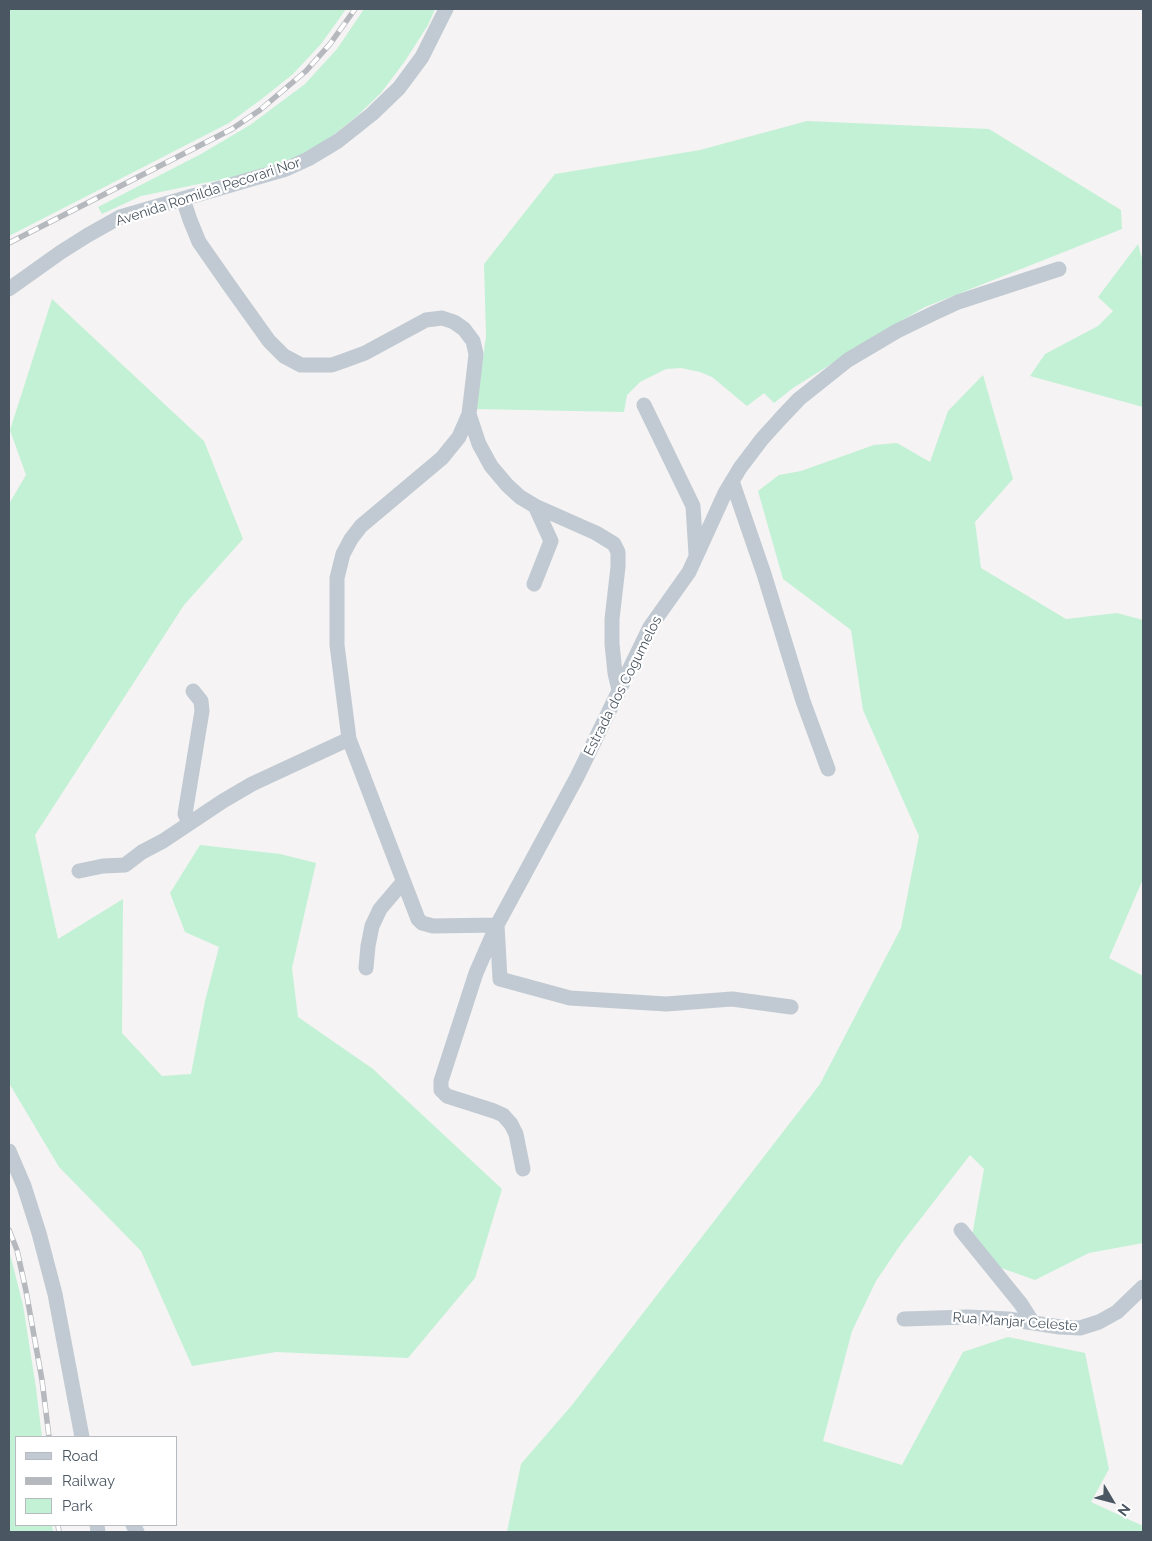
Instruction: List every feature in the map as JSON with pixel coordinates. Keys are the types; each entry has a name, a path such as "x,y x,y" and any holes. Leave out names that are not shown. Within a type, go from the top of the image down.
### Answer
{"street":[{"name":"Avenida Romilda Pecorari Nor","path":"9,289 81,239 120,217 286,169 308,159 338,141 372,114 399,88 422,57 446,9"},
{"path":"183,199 199,242 270,341 284,356 300,365 332,365 365,353 426,320 442,318 454,322 464,329 473,341 476,354 469,414 459,437 442,458 361,526 343,554 337,578 337,646 349,739 418,919 422,923 440,926 497,925 500,979 570,998 666,1004 732,1000 791,1007"},
{"name":"Estrada dos Cogumelos","path":"523,1170 516,1134 511,1124 502,1115 494,1111 447,1096 441,1090 441,1081 476,974 497,925 577,777 650,627 682,582 732,481 762,439 800,400 823,379 862,352 915,321 958,302 1059,269"},
{"path":"644,405 693,506 696,556"},
{"path":"469,414 479,444 491,466 520,497 535,506 596,533 614,544 618,552 618,567 612,619 612,644 619,690"},
{"path":"732,481 764,574 803,701 828,769"},
{"path":"534,584 551,541 535,506"},
{"path":"189,823 185,814 202,711 201,701 193,691"},
{"path":"79,871 103,866 125,865 142,852 163,841 222,801 252,784 349,739"},
{"path":"366,968 372,926 380,909 403,882"},
{"path":"9,1151 24,1186 42,1242 82,1436"},
{"path":"961,1230 1021,1304 1033,1323"},
{"name":"Rua Manjar Celeste","path":"904,1319 968,1316 1080,1328 1099,1322 1117,1312 1143,1287"}],"green space":[{"path":"9,9 346,9 321,44 293,74 229,123 9,236"},
{"path":"364,9 435,9 428,25 405,61 381,93 331,137 304,154 277,164 233,177 141,196 102,214 98,207 201,154 250,125 305,84 337,49"},
{"path":"807,121 989,129 1121,210 1122,229 925,307 793,388 774,403 764,393 747,406 712,377 681,368 666,369 640,382 627,395 624,412 476,409 486,336 484,264 555,174 700,150"},
{"path":"1138,244 1143,262 1143,407 1030,376 1045,354 1098,326 1113,311 1098,297"},
{"path":"52,299 204,441 243,539 184,605 35,835 58,939 123,899 122,1033 162,1076 191,1074 205,1001 219,947 185,932 170,893 200,845 280,854 316,863 292,968 298,1017 373,1069 502,1189 475,1278 408,1358 276,1352 192,1366 141,1251 59,1167 9,1083 9,504 26,475 10,430"},
{"path":"983,375 1013,479 975,522 981,568 1066,619 1117,613 1143,620 1143,879 1109,958 1143,976 1143,1243 1089,1253 1035,1280 990,1264 972,1236 984,1169 970,1155 901,1244 876,1281 852,1331 823,1441 902,1465 963,1352 1008,1337 1085,1353 1109,1469 1091,1502 1143,1526 1143,1532 507,1532 521,1464 572,1405 820,1084 901,928 919,836 863,710 851,630 783,579 758,491 779,475 801,471 874,445 897,443 930,462 948,411"},
{"path":"9,1250 23,1305 42,1436 15,1436 15,1526 52,1526 53,1532 9,1532"}],"railway":[{"path":"9,243 232,129 260,110 306,71 330,44 355,9"},
{"path":"9,1230 17,1250 26,1291 42,1380 49,1436"},
{"path":"58,1526 59,1532"}]}
